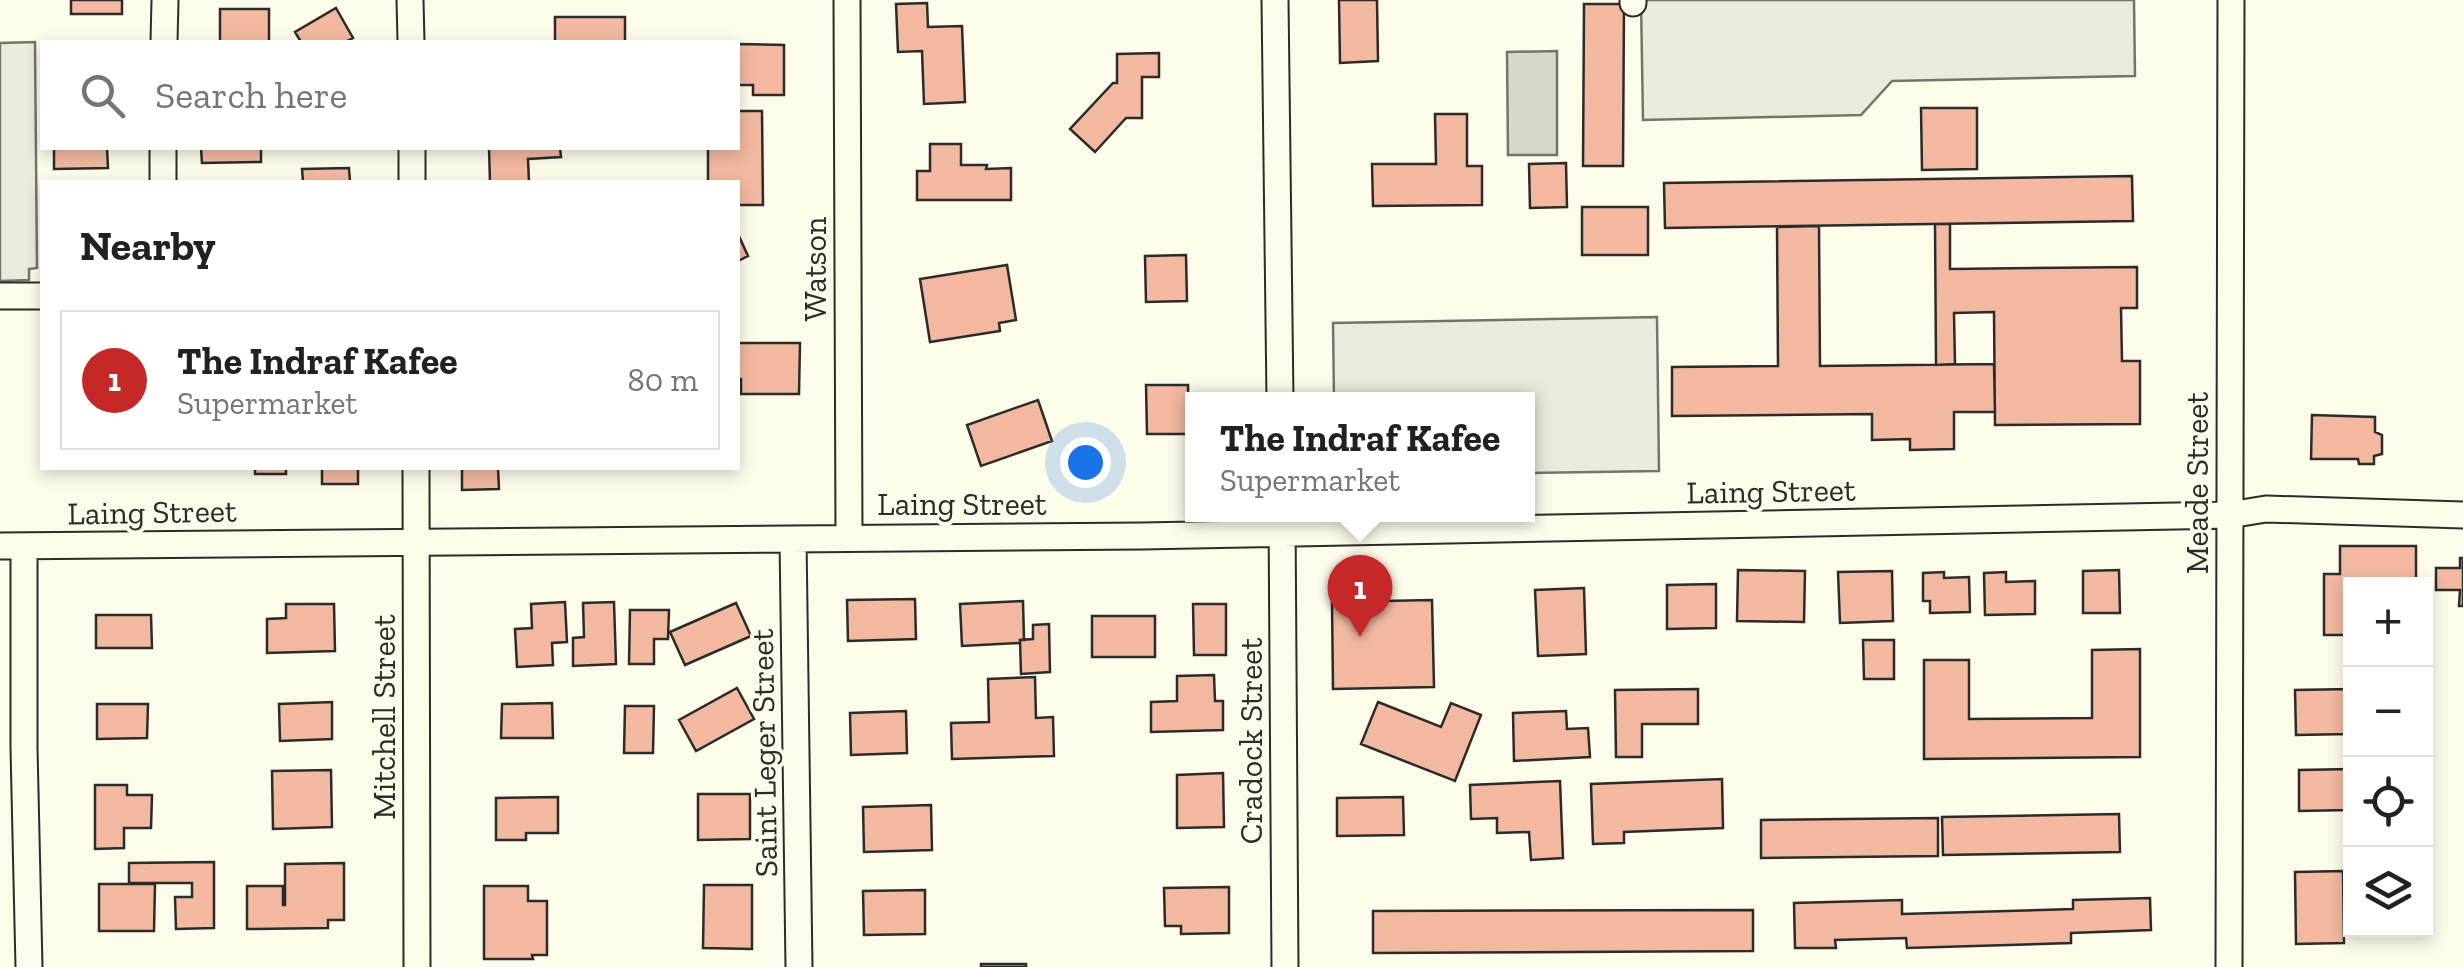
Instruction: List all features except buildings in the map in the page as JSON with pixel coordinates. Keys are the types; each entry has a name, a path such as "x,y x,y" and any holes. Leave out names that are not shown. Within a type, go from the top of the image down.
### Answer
{"street":[{"path":"164,0 164,40"},
{"path":"410,0 411,40"},
{"name":"Watson","path":"846,0 849,538"},
{"path":"1274,0 1280,392"},
{"name":"Meade Street","path":"2229,967 2232,0"},
{"path":"163,150 163,180"},
{"path":"412,150 412,180"},
{"path":"0,296 40,296"},
{"name":"Mitchell Street","path":"416,470 417,967"},
{"name":"Laing Street","path":"1535,521 2228,516 2266,509 2463,514"},
{"name":"Laing Street","path":"12,546 1122,536 1282,523 1417,522"},
{"name":"Cradock Street","path":"1282,523 1285,967"},
{"name":"Saint Leger Street","path":"793,539 800,967"},
{"path":"12,546 24,748 29,967"}],"shaded area":[{"path":"1641,0 2134,0 2135,76 1892,81 1861,115 1643,120"},
{"path":"35,42 37,268 29,269 29,280 0,281 0,43"},
{"path":"1557,51 1557,155 1508,155 1507,52"},
{"path":"1657,317 1659,471 1535,473 1535,392 1334,392 1333,323"}],"place":[{"name":"The Indraf Kafee","path":"1360,637"}]}
